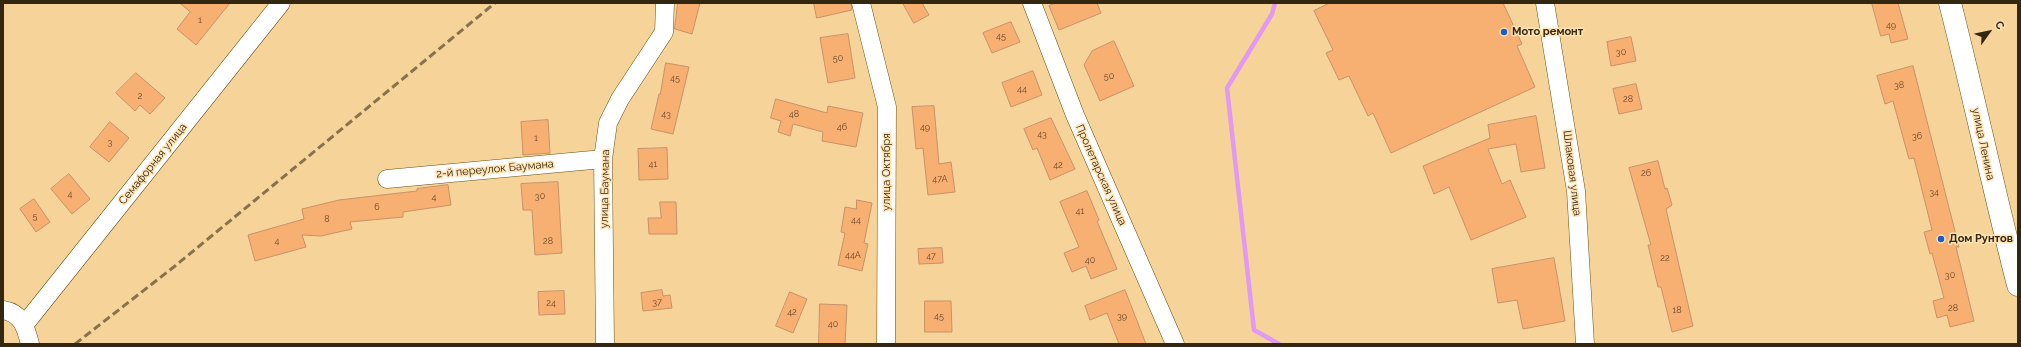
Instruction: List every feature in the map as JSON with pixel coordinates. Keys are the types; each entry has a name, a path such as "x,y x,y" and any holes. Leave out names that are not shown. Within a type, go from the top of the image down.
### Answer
{"main road":[{"name":"улица Ленина","path":"1950,3 1967,67 1992,183 2018,285"}],"street":[{"name":"Семафорная улица","path":"25,324 281,3"},
{"name":"улица Баумана","path":"605,344 603,159 608,123 620,99 664,32 665,3"},
{"name":"улица Октября","path":"861,3 887,107 886,344"},
{"name":"Пролетарская улица","path":"1032,3 1075,115 1175,344"},
{"name":"Шлаковая улица","path":"1544,3 1576,191 1585,344"},
{"name":"2-й переулок Баумана","path":"387,179 603,159"},
{"path":"3,310 10,311 25,324 30,344"}],"building":[{"path":"180,3 230,3 196,45 177,29 190,12"},
{"path":"678,3 700,3 692,34 675,29"},
{"path":"814,3 851,3 852,10 817,18"},
{"path":"903,3 922,3 929,15 914,23"},
{"path":"1056,3 1097,3 1101,13 1059,30 1049,6"},
{"path":"1330,3 1503,3 1522,44 1517,46 1535,87 1391,153 1373,113 1368,116 1349,76 1339,80 1326,53 1333,50 1314,11"},
{"path":"1872,3 1898,3 1908,39 1891,43 1889,34 1881,36"},
{"path":"1011,22 1020,42 992,53 983,33"},
{"path":"848,34 855,78 828,83 820,38"},
{"path":"1631,37 1636,61 1611,66 1607,42"},
{"path":"1114,41 1134,86 1100,101 1084,65 1092,51"},
{"path":"666,63 689,67 673,134 651,129"},
{"path":"1913,66 1959,247 1956,247 1974,321 1950,327 1947,315 1937,318 1933,301 1944,298 1932,253 1930,254 1924,232 1932,230 1914,158 1909,159 1893,101 1885,104 1877,76"},
{"path":"1033,71 1042,95 1011,107 1002,83"},
{"path":"136,73 165,98 150,114 140,105 135,111 116,93"},
{"path":"1636,84 1642,109 1619,114 1613,89"},
{"path":"776,99 827,113 828,106 863,113 856,147 822,141 823,132 793,124 790,136 778,132 781,121 771,118"},
{"path":"934,106 939,164 951,162 955,192 928,195 923,148 916,149 912,107"},
{"path":"1536,116 1545,168 1521,172 1516,144 1488,149 1502,184 1510,180 1526,217 1471,240 1449,187 1434,194 1423,166 1490,138 1488,125"},
{"path":"1051,118 1075,169 1050,180 1037,148 1033,150 1024,129"},
{"path":"548,120 550,153 523,155 521,122"},
{"path":"110,122 129,138 109,162 90,147"},
{"path":"667,148 668,179 639,180 638,149"},
{"path":"1658,161 1665,189 1667,188 1672,205 1666,209 1693,326 1672,332 1661,287 1658,287 1648,245 1651,245 1629,168"},
{"path":"69,174 90,199 72,214 51,189"},
{"path":"558,182 562,253 535,255 532,210 523,210 521,184"},
{"path":"448,185 451,205 403,212 403,217 350,222 352,229 321,236 302,235 306,247 255,261 248,235 304,219 302,209 339,200 417,191 417,189"},
{"path":"1087,191 1099,220 1097,221 1117,269 1091,279 1086,266 1072,272 1064,253 1079,247 1060,202"},
{"path":"34,199 50,222 36,232 20,209"},
{"path":"857,200 872,203 864,243 868,244 862,271 838,265 845,233 841,232 845,207 856,209"},
{"path":"660,202 676,202 677,234 649,234 648,218 661,218"},
{"path":"942,248 943,263 919,264 918,249"},
{"path":"1554,258 1565,321 1523,329 1517,300 1498,303 1492,269"},
{"path":"662,290 663,296 670,295 672,308 643,311 641,293"},
{"path":"1125,290 1146,344 1119,344 1107,313 1090,320 1085,306"},
{"path":"564,291 565,314 539,315 538,292"},
{"path":"790,292 807,299 793,333 776,326"},
{"path":"925,301 951,301 952,332 925,332"},
{"path":"820,304 847,305 845,344 819,344"}],"waterway":[{"path":"1275,3 1272,14 1227,88 1254,330 1279,344"}],"railway":[{"path":"75,344 175,266 495,3"}],"place":[{"name":"Мото ремонт","path":"1504,32"},
{"name":"Дом Рунтов","path":"1941,239"}]}
